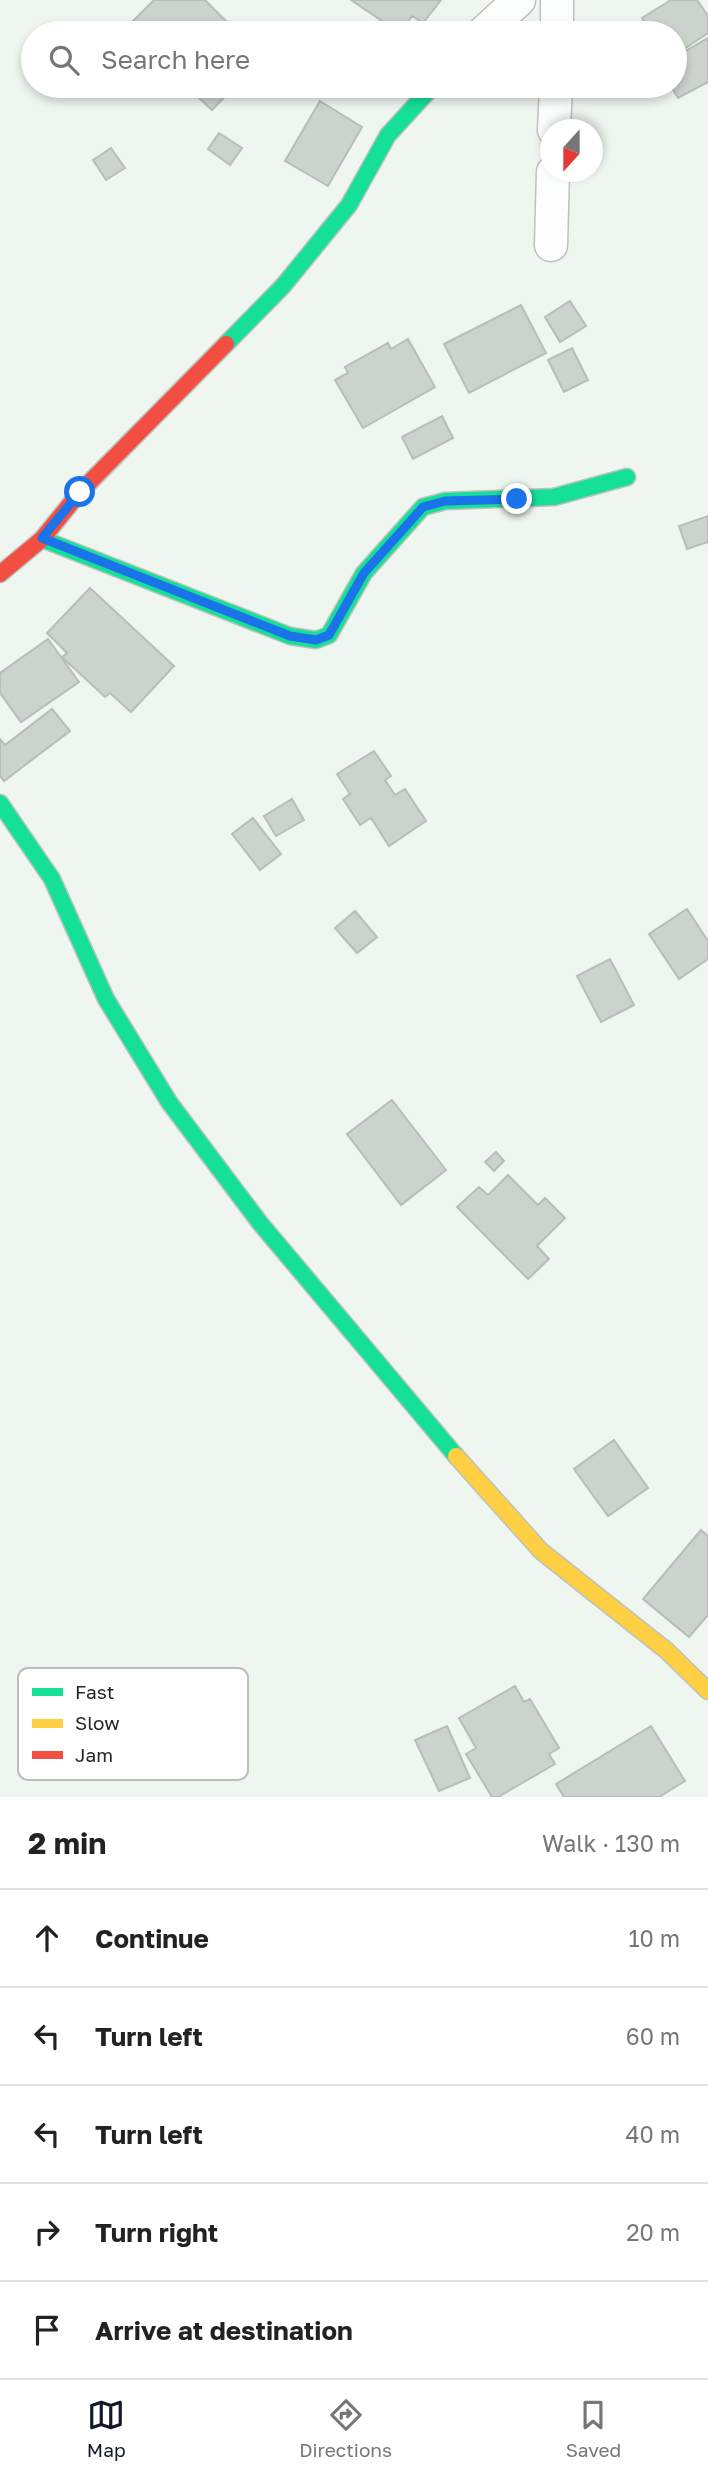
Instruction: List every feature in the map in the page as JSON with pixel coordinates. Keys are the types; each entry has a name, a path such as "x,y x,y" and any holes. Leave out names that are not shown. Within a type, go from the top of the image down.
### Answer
{"street":[{"path":"496,21 519,0"},
{"path":"556,0 557,21"},
{"path":"0,574 42,538 80,492 283,286 349,205 388,135 422,98"},
{"path":"554,119 555,98"},
{"path":"551,245 553,182"},
{"path":"42,538 290,636 316,640 329,635 364,573 423,507 445,501 554,497 627,477"},
{"path":"0,803 52,879 106,999 169,1102 260,1223 493,1500 541,1551 667,1651 708,1691"}],"building":[{"path":"154,0 205,0 226,21 133,21"},
{"path":"351,0 441,0 425,21 412,16 408,21 382,21"},
{"path":"671,0 697,0 708,16 708,33 687,47 687,21 644,21 642,18"},
{"path":"708,38 708,82 687,93 687,50"},
{"path":"199,98 224,98 212,110"},
{"path":"320,101 362,127 328,186 285,161"},
{"path":"219,133 242,148 230,165 208,149"},
{"path":"111,148 125,168 106,180 93,160"},
{"path":"570,301 586,326 560,342 545,317"},
{"path":"521,305 546,353 469,393 444,344"},
{"path":"408,339 435,387 363,428 335,380 348,373 345,367 388,343 391,349"},
{"path":"572,348 588,380 564,392 548,360"},
{"path":"442,416 453,438 413,459 402,437"},
{"path":"708,516 708,542 687,549 679,526"},
{"path":"90,588 174,666 131,712 110,693 105,697 62,657 67,653 47,633"},
{"path":"48,639 79,682 21,722 0,693 0,673"},
{"path":"52,709 70,731 4,781 0,776 0,739 5,745"},
{"path":"374,751 391,776 385,780 395,795 405,789 426,821 389,846 371,818 360,825 343,799 350,794 337,774"},
{"path":"292,799 304,820 276,836 264,816"},
{"path":"253,818 281,854 260,870 232,834"},
{"path":"687,909 708,941 708,959 679,979 649,934"},
{"path":"355,911 377,937 357,953 335,928"},
{"path":"610,959 634,1005 601,1022 577,976"},
{"path":"392,1100 446,1170 401,1205 347,1134"},
{"path":"496,1152 504,1161 494,1171 485,1162"},
{"path":"508,1175 538,1205 545,1198 565,1218 537,1246 549,1259 528,1279 457,1207 479,1187 488,1195"},
{"path":"614,1440 648,1488 608,1516 574,1469"},
{"path":"701,1530 708,1536 708,1615 689,1637 643,1599"},
{"path":"515,1686 524,1702 530,1699 559,1748 549,1754 555,1764 498,1797 492,1797 466,1754 476,1748 459,1718"},
{"path":"447,1726 470,1778 439,1791 415,1740"},
{"path":"651,1726 685,1781 659,1797 564,1797 556,1784"}],"traffic: fast":[{"path":"226,344 283,286 349,205 388,135 422,98"},
{"path":"42,539 290,636 316,640 329,635 364,573 423,507 445,501 554,497 627,477"},
{"path":"0,803 52,879 106,999 169,1102 260,1223 456,1456"}],"traffic: slow":[{"path":"456,1456 541,1551 667,1651 708,1691"}],"traffic: jam":[{"path":"0,574 42,539 80,492 226,344"}],"route":[{"path":"80,492 42,538 290,636 316,640 329,635 364,573 423,507 445,501 517,499"}]}
